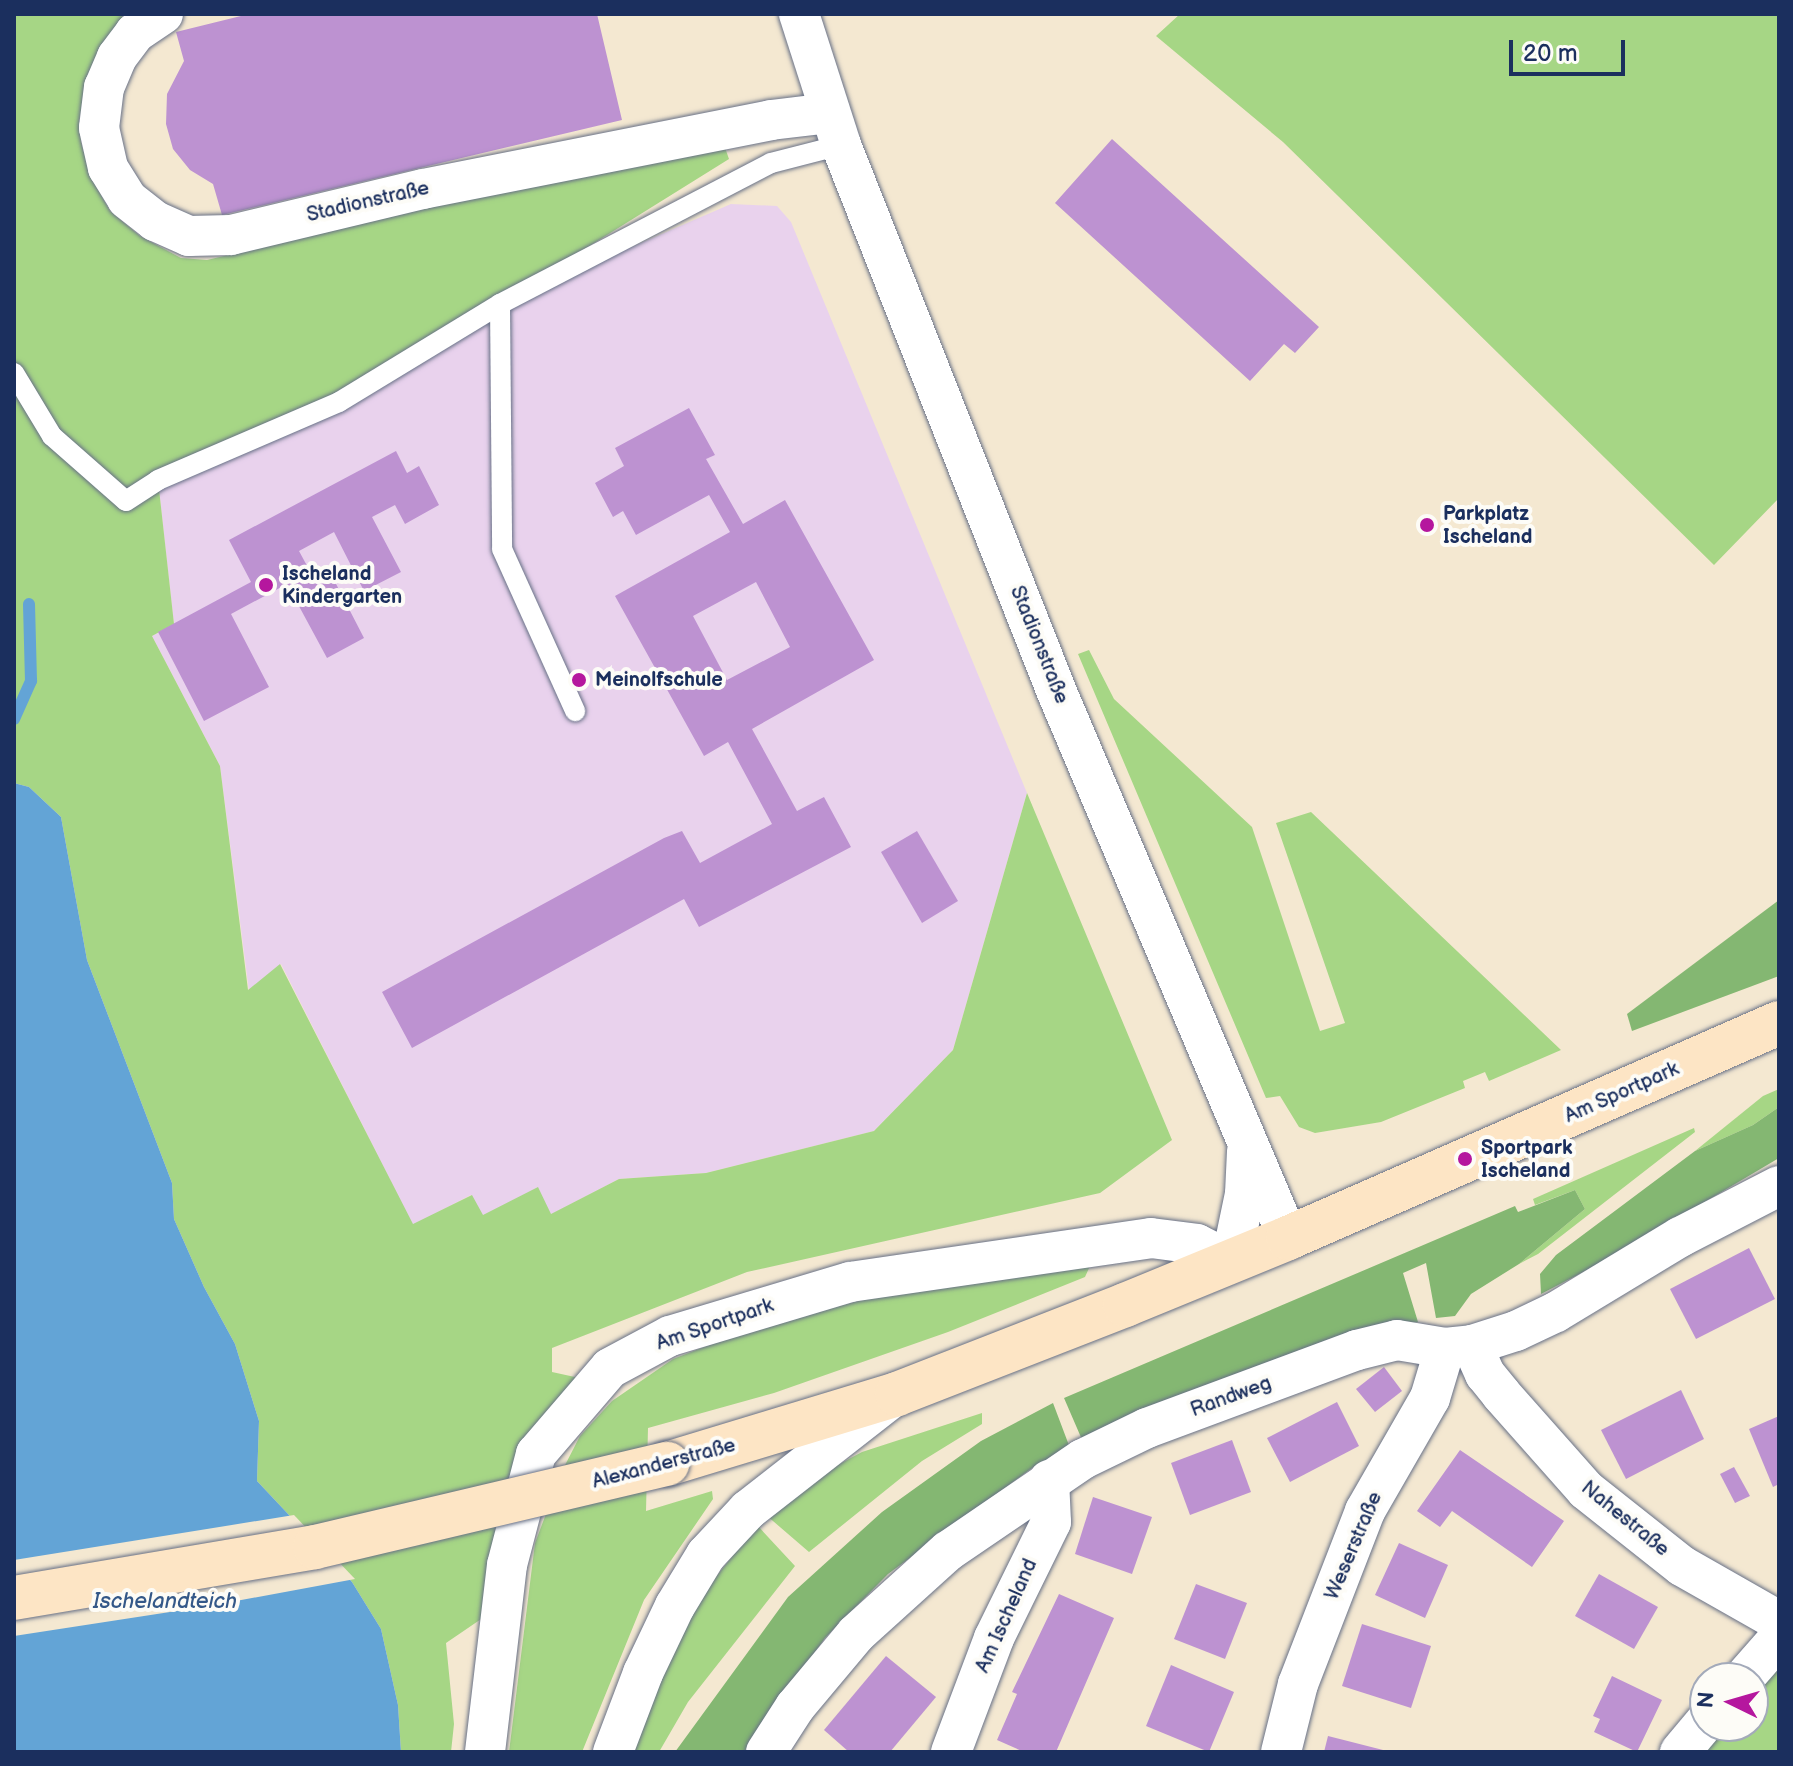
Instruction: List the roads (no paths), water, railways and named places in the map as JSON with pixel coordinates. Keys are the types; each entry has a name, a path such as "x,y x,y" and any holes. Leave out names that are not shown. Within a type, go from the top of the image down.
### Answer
{"main road":[{"name":"Am Sportpark","path":"1288,1238 1779,1023"},
{"name":"Alexanderstraße","path":"14,1598 315,1547 667,1464 897,1394 1288,1238"}],"street":[{"name":"Stadionstraße","path":"163,14 135,33 117,57 104,87 99,128 108,168 127,199 155,221 189,236 231,235 409,192 771,120 835,129"},
{"name":"Stadionstraße","path":"776,14 835,129"},
{"name":"Stadionstraße","path":"799,14 835,129 1056,690 1288,1238"},
{"name":"Stadionstraße","path":"1231,1261 1245,1194 1247,1141"},
{"name":"Randweg","path":"766,1752 795,1707 856,1634 948,1551 1049,1480 1147,1428 1357,1350 1397,1340 1459,1346 1516,1331 1556,1312 1680,1237 1779,1186"},
{"name":"Am Sportpark","path":"485,1752 507,1565 536,1454 610,1368 670,1336 850,1282 1151,1238 1197,1244 1231,1261"},
{"name":"Nahestraße","path":"1459,1346 1586,1490 1682,1566 1779,1621"},
{"name":"Weserstraße","path":"1281,1752 1298,1684 1365,1511 1459,1346"},
{"path":"613,1752 643,1673 675,1606 706,1555 748,1510 897,1394"},
{"name":"Am Ischeland","path":"951,1752 994,1638 1051,1522 1049,1480"},
{"path":"1758,1662 1779,1638"}],"lane":[{"path":"14,373 52,436 126,501 158,480 339,402 500,304 835,129"},
{"path":"500,304 502,549 575,711"}],"water":[{"name":"Ischelandteich","path":"14,783 29,787 61,817 87,960 172,1183 174,1219 204,1287 235,1344 259,1421 257,1481 352,1582 381,1629 398,1705 401,1752 14,1752"}],"waterway":[{"path":"14,719 31,681 29,604"}],"place":[{"name":"Parkplatz Ischeland","path":"1427,525"},
{"name":"Ischeland Kindergarten","path":"266,585"},
{"name":"Meinolfschule","path":"579,680"},
{"name":"Sportpark Ischeland","path":"1465,1159"}]}
